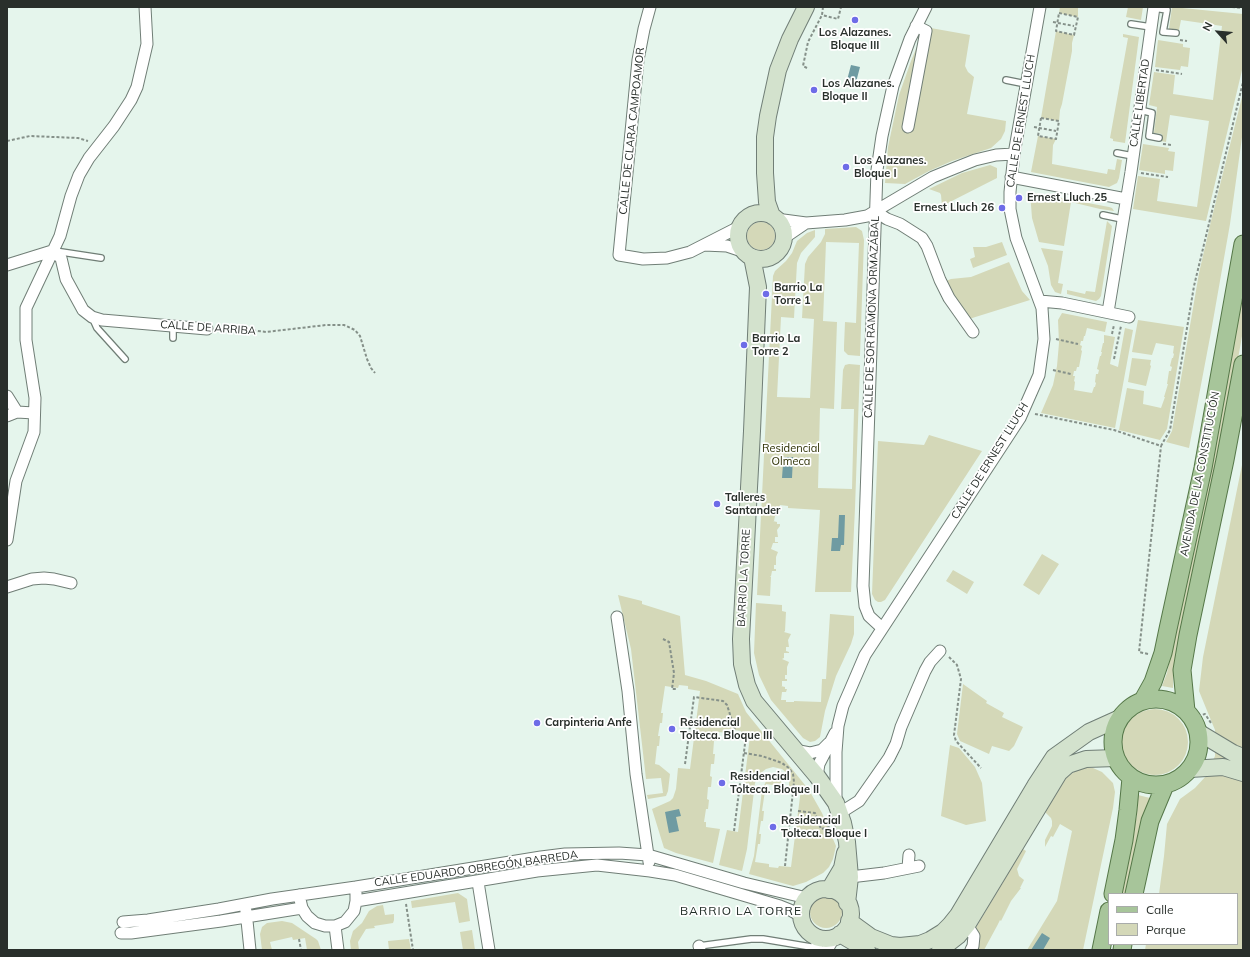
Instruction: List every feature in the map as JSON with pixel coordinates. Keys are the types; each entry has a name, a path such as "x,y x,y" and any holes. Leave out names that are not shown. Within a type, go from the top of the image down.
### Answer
{"main road":[{"path":"784,238 782,227 774,217 767,202 765,137 778,70 806,7"},
{"path":"756,214 765,173"},
{"path":"741,226 750,216 756,214 767,214 774,217"},
{"name":"BARRIO LA TORRE","path":"741,226 739,240 741,247 749,255 758,287 753,424 740,639 742,664 747,685 754,701 816,776 838,808 847,842 850,877 848,903 850,912 849,921"},
{"name":"BARRIO LA TORRE","path":"758,287 772,256 780,248 784,238"},
{"name":"AVENIDA DE LA CONSTITUCIÓN","path":"1143,700 1163,653 1203,468 1243,244"},
{"path":"749,255 760,259 772,256"},
{"name":"AVENIDA DE LA CONSTITUCIÓN","path":"1186,711 1182,670 1243,364"},
{"path":"1161,699 1174,703 1186,711 1193,719 1198,732 1199,741 1197,756 1190,769 1177,780 1165,785 1146,785 1131,778 1123,770 1116,758 1113,742 1115,729 1120,718 1127,710 1143,700 1161,699"},
{"path":"825,943 846,928 849,921 871,937 891,945 900,946 920,944 943,932 958,915 1054,757 1089,732 1120,718"},
{"path":"1198,732 1233,753 1243,757"},
{"path":"940,950 951,943 967,925 1059,773 1068,764 1086,759 1116,758"},
{"path":"1190,769 1223,767 1243,773"},
{"path":"1113,893 1124,840 1131,778"},
{"path":"1134,893 1150,820 1165,785"},
{"name":"BARRIO LA TORRE","path":"829,890 842,868 847,842"},
{"path":"848,903 840,894 829,890 817,891 807,898 802,906 801,916 806,929 825,943 867,950"},
{"path":"1101,950 1108,916"}],"street":[{"path":"7,540 16,481 34,432 35,398 26,340 26,308 60,236 71,196 79,175 89,158 101,144 128,106 138,87 147,44 145,7"},
{"name":"CALLE DE CLARA CAMPOAMOR","path":"650,7 638,60 619,255 643,259 667,258 690,252 703,245"},
{"name":"CALLE DE SOR RAMONA ORMAZÁBAL","path":"882,628 869,616 865,606 863,586 878,157 887,110 900,65 916,26 926,7"},
{"name":"CALLE DE ERNEST LLUCH","path":"816,776 838,726 844,706 865,655 1020,418 1040,375 1044,339 1043,319 1040,301 1021,254 1015,231 1010,209 1010,192 1014,154 1040,7"},
{"name":"CALLE LIBERTAD","path":"1108,312 1140,110 1154,8"},
{"path":"908,127 926,31 916,26"},
{"path":"774,217 806,223 846,220 866,216 933,177 955,168 996,155 1014,154"},
{"path":"1011,177 1126,199"},
{"path":"875,211 886,219 905,226 922,238 927,246 940,280 956,308 973,332"},
{"path":"784,238 806,223"},
{"path":"703,245 741,226"},
{"path":"703,245 728,246 749,255"},
{"path":"7,265 52,251"},
{"path":"52,251 61,258 66,279 83,310 92,318"},
{"path":"1040,301 1062,303 1129,317"},
{"name":"CALLE DE ARRIBA","path":"92,318 207,329"},
{"path":"7,396 12,414 34,413"},
{"path":"7,587 32,579 44,578 71,583"},
{"path":"616,617 628,691 636,774 650,871"},
{"path":"838,808 859,801 889,758 925,671 940,651"},
{"name":"CALLE DE ERNEST LLUCH","path":"838,726 836,752 838,808"},
{"path":"794,750 810,753 822,750 831,742"},
{"name":"CALLE DE ERNEST LLUCH","path":"816,776 826,770 836,752"},
{"name":"CALLE EDUARDO OBREGÓN BARREDA","path":"299,895 565,854 619,853 648,855 744,883 807,898"},
{"path":"908,868 909,855"},
{"name":"CALLE EDUARDO OBREGÓN BARREDA","path":"356,901 446,885 478,882 537,871 598,865 650,871 675,876 780,906 801,916"},
{"path":"850,877 884,873 919,866"},
{"path":"478,882 489,950"},
{"path":"302,908 137,932 122,927 148,920 299,895 302,908 307,916 315,923 324,926 335,926 345,922 354,911 356,887"},
{"path":"245,904 250,950"},
{"path":"967,925 974,936 971,950"},
{"path":"335,926 338,950"}],"lane":[{"path":"1154,8 1167,10 1163,32 1176,33"},
{"path":"1131,24 1151,27"},
{"path":"1006,80 1026,84"},
{"path":"1140,110 1152,112 1149,136 1159,138"},
{"path":"1117,154 1133,156"},
{"path":"1103,215 1122,219"},
{"path":"52,251 101,258"},
{"path":"92,318 97,328 124,359"},
{"path":"173,325 173,338"},
{"path":"699,948 751,939 825,943"}],"path":[{"path":"807,68 803,66 808,42 822,15 823,7"},
{"path":"822,15 838,19 841,7"},
{"path":"1232,7 1243,8"},
{"path":"1059,13 1078,17 1074,34 1056,31 1057,23 1059,13"},
{"path":"1053,22 1074,26"},
{"path":"1154,69 1182,74"},
{"path":"1149,654 1139,652 1161,446 1170,430 1194,286 1243,82"},
{"path":"1041,118 1059,121 1056,139 1038,136 1039,128 1041,118"},
{"path":"1034,127 1056,130"},
{"path":"7,141 30,136 78,138 101,144"},
{"path":"1139,173 1168,177"},
{"path":"1112,334 1114,324"},
{"name":"CALLE DE ARRIBA","path":"207,329 242,329 266,332 326,325 344,325 355,330 360,336 370,368 375,373"},
{"path":"1114,359 1121,326"},
{"path":"1056,339 1078,344"},
{"path":"1053,370 1071,374"},
{"path":"1035,414 1114,430 1161,446"},
{"path":"663,639 669,642 674,673 672,689 676,689"},
{"path":"940,651 949,656 956,665 961,679 954,735 956,741 981,768"},
{"path":"685,764 694,697 723,701 727,706 735,730"},
{"path":"734,831 746,736"},
{"path":"744,753 762,756 782,763 789,768 793,774 794,782 785,866"},
{"path":"798,811 815,813 821,829 828,827"},
{"path":"406,901 413,950"},
{"path":"299,939 301,950"}],"green space":[{"path":"1060,7 1078,7 1078,17 1059,13"},
{"path":"1128,7 1143,7 1141,20 1126,17"},
{"path":"1172,7 1243,14 1243,66 1206,221 1133,209 1138,176 1160,179 1157,201 1197,207 1209,121 1170,115 1166,142 1161,141 1162,134 1154,133 1157,107 1149,105 1154,72 1175,75 1173,94 1213,100 1222,26 1181,20 1179,30 1169,29"},
{"path":"925,27 970,35 965,66 968,72 974,77 967,114 1006,121 1005,131 1001,139 991,148 952,161 905,184 885,183 888,147 899,95"},
{"path":"1056,31 1074,35 1059,121 1041,118"},
{"path":"1123,34 1139,37 1125,143 1113,141 1113,139 1110,138 1128,38 1123,37"},
{"path":"1158,40 1183,44 1183,47 1190,48 1188,67 1181,66 1180,70 1155,67"},
{"path":"1243,93 1243,130 1230,224 1189,448 1166,442 1172,431 1199,273"},
{"path":"1038,136 1056,139 1053,145 1052,164 1107,174 1108,169 1115,170 1117,159 1122,160 1117,183 1109,187 1031,172"},
{"path":"1143,144 1169,148 1168,151 1175,152 1173,171 1165,170 1165,174 1139,170"},
{"path":"990,165 997,168 997,178 942,206 940,193 929,189 962,173"},
{"path":"1030,192 1109,207 1114,211 1071,202 1064,246 1039,242 1032,218"},
{"path":"1107,221 1112,226 1101,296 1096,301 1067,294 1067,290 1085,294 1086,291 1095,292"},
{"path":"761,222 771,226 775,236 771,246 761,250 751,246 747,236 751,226"},
{"name":"Residencial Olmeca","path":"856,227 862,231 864,240 860,356 848,355 844,351 845,322 856,323 859,243 826,242 823,321 837,322 834,409 820,408 818,488 852,489 854,409 841,409 843,370 845,365 860,365 851,592 815,592 820,510 788,508 788,506 780,505 779,512 773,521 780,524 780,526 777,530 778,537 775,537 775,542 778,543 773,543 771,549 778,552 776,557 776,565 774,565 774,569 776,569 776,571 772,571 770,576 770,596 757,595 773,276 775,271 792,253 797,241 807,233 815,230 815,237 801,253 797,263 794,318 781,317 777,397 810,398 814,319 802,318 805,264 808,257 821,242 825,234 825,229"},
{"path":"1002,242 1007,255 973,268 970,259 975,257 973,247 986,247"},
{"path":"1041,248 1063,251 1058,283 1063,284 1061,294 1055,292 1051,285 1048,266"},
{"path":"1009,262 1022,291 1030,300 969,319 952,297 946,281 971,277"},
{"path":"1243,291 1242,336 1230,405 1173,673 1173,688 1162,686 1167,673 1223,404"},
{"path":"1062,313 1107,322 1105,332 1087,328 1083,341 1081,341 1080,345 1082,346 1082,351 1079,367 1077,367 1076,371 1074,371 1074,390 1092,393 1096,383 1096,374 1098,374 1099,370 1097,369 1104,343 1104,335 1115,337 1110,364 1118,367 1125,328 1133,330 1115,428 1041,413 1053,385 1057,366 1059,343 1058,320"},
{"path":"1138,320 1184,327 1167,429 1160,440 1119,430 1127,388 1144,391 1143,404 1161,408 1168,384 1169,371 1171,371 1172,367 1170,366 1174,354 1174,346 1156,343 1152,355 1132,352"},
{"path":"1132,358 1151,360 1146,386 1128,382"},
{"path":"929,435 982,451 885,600 878,602 872,594 878,441 924,445"},
{"path":"1243,460 1243,950 1145,950 1146,945 1238,945 1238,893 1159,893 1167,824 1180,799 1195,788 1206,776 1215,756 1215,730 1199,691 1203,657"},
{"path":"1042,554 1059,564 1039,595 1023,585"},
{"path":"953,570 974,582 967,594 946,581"},
{"path":"618,595 642,601 642,604 680,616 685,675 706,681 738,694 746,712 809,790 822,813 836,846 833,859 829,867 823,873 806,882 793,886 749,874 754,856 762,790 767,779 772,776 780,778 782,783 780,783 779,786 766,784 762,811 764,811 763,821 761,821 759,834 761,834 760,844 758,844 755,862 769,864 769,867 791,867 801,789 789,787 788,774 782,769 773,767 762,772 758,776 755,783 747,849 742,871 719,865 727,830 738,832 750,736 741,735 741,731 729,729 728,733 718,732 717,741 714,741 713,754 715,754 714,764 711,764 711,787 708,787 708,809 706,809 704,822 706,822 706,827 720,829 713,863 676,853 664,848 652,809 670,801 673,798 676,789 678,768 690,769 700,691 688,689 688,686 679,685 678,688 665,686 661,713 663,713 662,723 660,723 658,736 660,736 659,746 657,746 655,764 659,765 670,774 668,791 666,796 648,799 647,795 663,793 661,778 646,779 631,649"},
{"path":"756,603 782,605 782,611 786,612 784,632 791,634 788,640 789,647 786,647 786,651 789,653 784,653 784,658 782,659 789,662 787,667 787,675 785,675 785,679 787,679 787,681 782,681 781,686 787,689 786,692 782,692 781,700 786,700 786,702 821,702 822,679 826,679 830,614 854,616 854,634 851,644 836,676 825,711 820,737 815,741 810,742 803,738 771,700 759,675 754,653"},
{"path":"963,684 987,701 986,703 1004,713 1002,717 1023,727 1014,746 1009,751 992,746 989,754 960,741 957,734"},
{"path":"1155,709 1167,712 1178,719 1185,730 1188,742 1185,754 1178,765 1167,772 1155,775 1143,772 1132,765 1125,754 1122,742 1125,730 1132,719 1143,712"},
{"path":"950,745 959,748 975,767 982,783 986,821 966,825 941,816"},
{"path":"1083,768 1093,768 1102,772 1113,783 1115,792 1113,808 1083,950 1027,950 1057,901 1072,831 1060,824 1053,837 1051,836 1045,847 1045,840 1052,826 1052,821 1045,812 1066,778"},
{"path":"1138,795 1150,798 1143,815 1126,893 1120,893 1137,815"},
{"path":"1023,849 1026,851 1017,869 1019,876 1024,880 1021,888 1011,901 984,950 975,950 980,940 975,929"},
{"path":"458,893 467,899 470,921 459,923 455,902 412,908 411,901"},
{"path":"823,896 829,896 839,903 842,912 841,918 835,925 829,928 823,928 813,921 810,915 810,909 817,899"},
{"path":"383,905 385,915 394,914 393,923 366,929 358,942 359,950 351,950 350,941 353,931 362,923 369,911 377,906"},
{"path":"282,921 292,923 316,939 321,950 307,950 305,938 293,940 292,937 270,942 272,950 262,950 260,934 262,927 267,923"},
{"path":"472,930 475,950 463,950 460,932"},
{"path":"409,939 411,950 389,950 388,941"}],"water":[{"path":"851,65 860,67 855,86 846,84"},
{"path":"778,457 793,457 792,478 782,478 783,464 778,464"},
{"path":"839,515 845,515 844,545 841,545 840,551 831,551 832,538 838,538"},
{"path":"679,809 681,816 676,817 679,831 669,833 665,812"},
{"path":"1042,933 1050,938 1043,950 1031,950"}],"place":[{"name":"Los Alazanes. Bloque III","path":"855,20"},
{"name":"Los Alazanes. Bloque II","path":"814,90"},
{"name":"Los Alazanes. Bloque I","path":"846,167"},
{"name":"Ernest Lluch 25","path":"1019,198"},
{"name":"Ernest Lluch 26","path":"1002,208"},
{"name":"Barrio La Torre 1","path":"766,294"},
{"name":"Barrio La Torre 2","path":"744,345"},
{"name":"Talleres Santander","path":"717,504"},
{"name":"Carpinteria Anfe","path":"537,723"},
{"name":"Residencial Tolteca. Bloque III","path":"672,729"},
{"name":"Residencial Tolteca. Bloque II","path":"722,783"},
{"name":"Residencial Tolteca. Bloque I","path":"773,827"}],"district":[{"name":"BARRIO LA TORRE","path":"741,911"}]}
